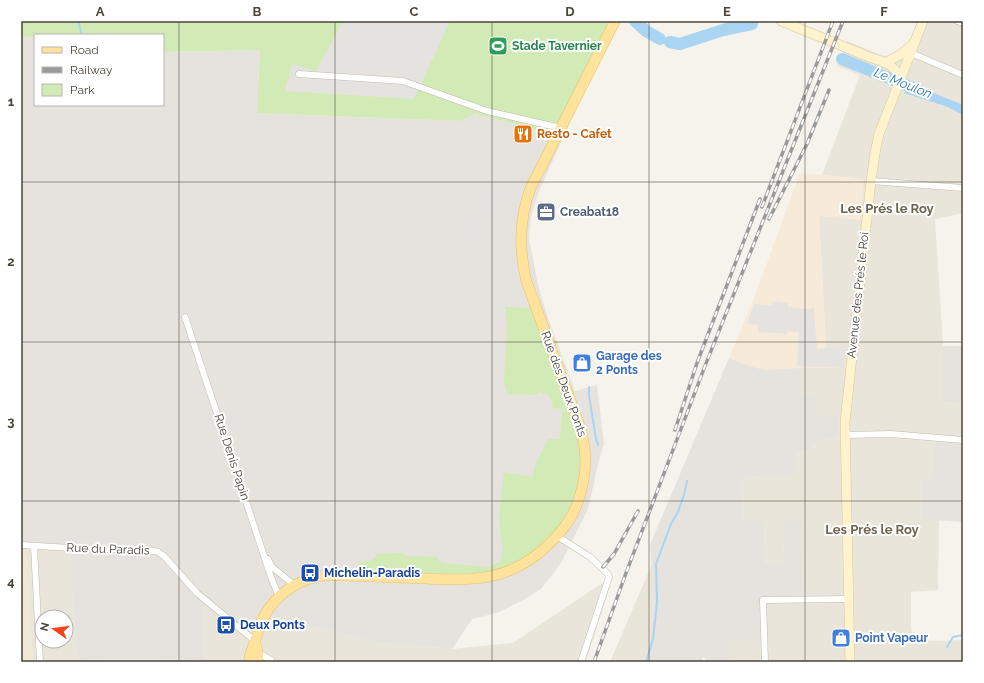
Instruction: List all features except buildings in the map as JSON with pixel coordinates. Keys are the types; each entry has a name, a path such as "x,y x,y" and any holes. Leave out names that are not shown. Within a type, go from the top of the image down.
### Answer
{"main road":[{"name":"Rue des Deux Ponts","path":"249,662 250,653 263,618 276,600 294,585 313,577 330,575 459,580 490,576 510,570 528,561 542,551 557,536 570,518 580,495 586,469 586,452 579,424 526,280 521,245 522,220 529,193 615,21"},
{"path":"781,21 889,64 901,78"},
{"name":"Avenue des Prés le Roi","path":"850,662 845,435 848,392 870,181 879,134 923,21"},
{"path":"889,64 915,43"},
{"path":"889,64 910,56"},
{"name":"Rue des Deux Ponts","path":"255,641 258,657"}],"street":[{"path":"957,21 963,23"},
{"path":"910,56 963,75"},
{"path":"299,74 404,81 487,111 561,128"},
{"path":"870,181 963,188"},
{"name":"Rue Denis Papin","path":"185,317 262,549 276,600"},
{"path":"845,435 921,435 963,440"},
{"path":"557,536 590,557 605,571 609,577 581,662"},
{"name":"Rue du Paradis","path":"21,545 149,550 158,552 164,556 197,593 255,641"},
{"path":"34,546 40,662"},
{"path":"262,549 272,566 294,585"},
{"path":"765,662 763,600 849,599"},
{"name":"Rue des Deux Ponts","path":"258,657 271,660 271,662"}],"shaded area":[{"path":"343,21 450,21 414,99 285,91 292,64 316,71"},
{"path":"917,21 963,21 963,213 935,219 943,346 943,402 961,403 960,439 933,479 922,480 922,519 939,519 938,590 911,592 911,630 917,640 963,640 963,662 730,662 729,640 765,641 765,600 803,599 801,520 783,520 784,564 765,564 764,521 743,521 741,478 780,478 796,452 810,451 810,449 822,439 831,437 838,426 839,416 815,415 816,395 800,394 800,368 844,368 846,345 826,348 819,216 864,179 822,175 860,75 837,66 847,41 881,55 889,56 895,54 905,46 910,39"},
{"path":"21,36 34,38 34,106 164,106 164,52 260,50 257,113 460,121 475,114 546,132 565,134 539,191 531,216 529,238 538,285 547,315 575,391 597,385 604,444 588,509 561,563 542,588 525,599 497,613 472,619 452,649 373,642 313,627 245,628 203,605 203,660 78,659 70,549 21,545"},
{"path":"800,173 864,179 860,220 819,216 826,347 846,345 844,368 765,370 749,366 729,358 754,298"},
{"path":"491,189 502,189 502,203 497,203 490,216 486,216 487,193"},
{"path":"468,220 485,221 485,228 473,243 468,243"},
{"path":"773,301 788,303 788,307 808,309 814,308 817,349 846,345 844,368 797,366 799,333 788,331 787,334 758,332 758,325 747,323 754,304 772,305"},
{"path":"943,346 963,346 963,522 922,519 922,480 933,479 936,437 960,439 961,403 943,402"},
{"path":"729,358 749,366 765,370 800,368 800,394 816,395 816,415 839,416 838,437 822,439 810,449 810,451 796,452 795,473 780,478 741,478 743,521 764,521 765,564 784,564 783,520 801,520 803,599 765,600 765,641 729,640 730,662 707,662 704,657 702,658 702,662 644,662 649,644 653,618 654,596 650,545"},
{"path":"21,545 70,548 79,659 203,660 203,605 245,628 313,627 373,642 452,649 513,643 613,576 586,662 21,662"},
{"path":"21,551 27,553 33,662 21,662"},
{"path":"652,564 654,596 653,618 649,644 644,662 610,662"}],"green space":[{"path":"21,21 613,21 565,134 546,132 475,114 460,121 257,113 260,50 164,52 164,34 34,34 34,38 21,36"},
{"path":"505,307 531,308 575,425 581,449 580,480 572,504 566,516 556,530 539,548 513,564 491,571 461,574 358,571 359,562 370,561 375,558 377,554 404,553 404,556 437,557 442,563 487,567 501,561 503,551 499,519 504,472 532,477 537,461 548,439 560,439 562,409 553,408 550,397 543,393 539,392 536,395 507,394 504,381 507,330"}],"water":[{"path":"908,82 963,105 963,115 948,107 904,93"}],"waterway":[{"path":"78,21 82,34"},
{"name":"Le Moulon","path":"635,21 646,31 660,39"},
{"name":"Le Moulon","path":"670,42 680,44 723,30 752,24"},
{"name":"Le Moulon","path":"842,59 920,91"},
{"path":"589,387 589,396 598,445"},
{"path":"646,662 653,639 657,602 656,564 671,524 678,512 687,481"},
{"path":"947,647 953,637 963,635"}],"railway":[{"path":"762,207 833,21"},
{"path":"594,662 626,573 705,366 843,21"},
{"path":"769,219 807,144 829,90"},
{"path":"675,430 697,363 760,199"},
{"path":"603,567 614,554 638,511"}],"place":[{"name":"Stade Tavernier","path":"498,46"},
{"name":"Resto - Cafet","path":"523,134"},
{"name":"Creabat18","path":"546,212"},
{"name":"Garage des 2 Ponts","path":"582,363"},
{"name":"Michelin-Paradis","path":"310,573"},
{"name":"Deux Ponts","path":"226,625"},
{"name":"Point Vapeur","path":"841,638"}],"district":[{"name":"Les Prés le Roy","path":"887,208"},
{"name":"Les Prés le Roy","path":"872,529"}]}
